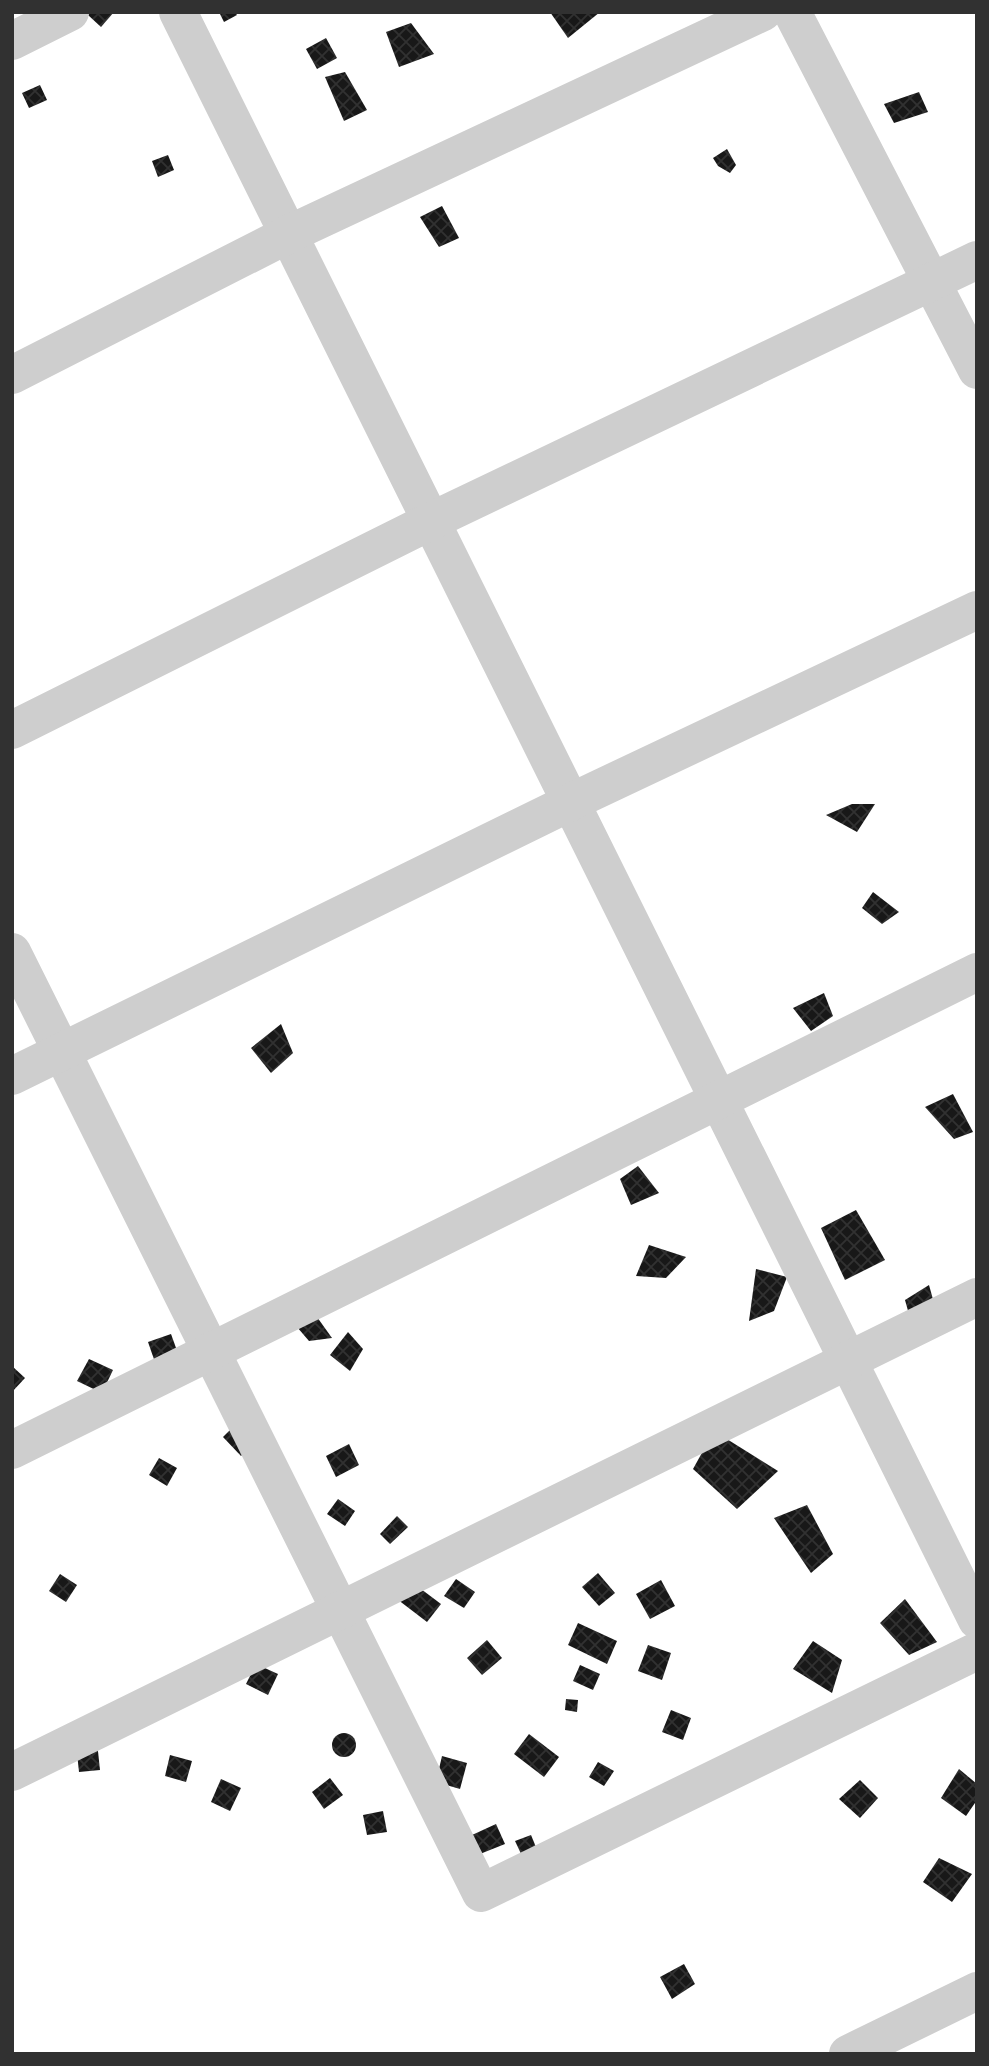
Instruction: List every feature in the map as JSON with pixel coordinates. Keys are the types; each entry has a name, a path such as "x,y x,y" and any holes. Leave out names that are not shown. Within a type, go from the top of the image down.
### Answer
{"street":[{"path":"12,41 70,12"},
{"path":"178,12 977,1620"},
{"path":"12,375 289,234 763,12"},
{"path":"792,12 977,370"},
{"path":"12,730 430,521 977,260"},
{"path":"12,1076 571,802 977,610"},
{"path":"12,952 481,1893 977,1651"},
{"path":"12,1450 977,972"},
{"path":"12,1772 977,1297"},
{"path":"848,2054 977,1991"}],"building":[{"path":"91,12 114,12 101,27 88,15"},
{"path":"219,12 235,12 237,15 224,22"},
{"path":"550,12 600,12 568,38"},
{"path":"411,23 434,54 399,67 386,32"},
{"path":"326,38 337,58 317,69 306,49"},
{"path":"345,72 367,110 344,121 325,77"},
{"path":"40,85 47,100 29,108 22,93"},
{"path":"919,92 928,112 894,123 884,104"},
{"path":"727,149 736,165 730,173 718,166 713,158"},
{"path":"168,155 174,170 158,177 152,161"},
{"path":"442,206 459,238 439,247 420,217"},
{"path":"852,804 875,804 857,832 826,815"},
{"path":"873,892 899,912 882,924 862,908"},
{"path":"824,993 833,1016 811,1031 793,1008"},
{"path":"281,1024 293,1053 271,1073 251,1048"},
{"path":"953,1094 973,1132 954,1139 925,1107"},
{"path":"638,1166 659,1193 631,1205 620,1179"},
{"path":"856,1210 885,1260 845,1280 821,1228"},
{"path":"649,1245 686,1257 666,1278 636,1276"},
{"path":"756,1269 787,1277 774,1311 749,1321"},
{"path":"929,1285 936,1310 912,1325 905,1300"},
{"path":"317,1317 332,1338 309,1341 297,1327"},
{"path":"348,1332 363,1349 350,1371 330,1355"},
{"path":"171,1334 180,1359 157,1368 148,1342"},
{"path":"89,1359 113,1370 102,1393 77,1381"},
{"path":"12,1366 25,1378 12,1392"},
{"path":"236,1424 254,1443 241,1456 223,1437"},
{"path":"714,1431 778,1471 737,1509 693,1469"},
{"path":"349,1444 359,1465 336,1477 326,1456"},
{"path":"159,1458 177,1468 167,1486 149,1475"},
{"path":"338,1499 355,1511 345,1526 327,1514"},
{"path":"807,1505 833,1554 811,1573 774,1518"},
{"path":"397,1516 408,1527 390,1544 380,1534"},
{"path":"598,1573 615,1593 599,1606 582,1587"},
{"path":"60,1574 77,1585 66,1602 49,1591"},
{"path":"456,1579 475,1592 464,1608 444,1596"},
{"path":"661,1580 675,1606 650,1619 636,1594"},
{"path":"413,1583 441,1604 427,1622 393,1596"},
{"path":"905,1599 937,1642 909,1655 880,1623"},
{"path":"578,1623 617,1641 607,1664 568,1645"},
{"path":"487,1640 502,1658 482,1675 467,1658"},
{"path":"813,1641 842,1660 832,1693 793,1669"},
{"path":"648,1645 671,1653 662,1680 638,1671"},
{"path":"256,1664 278,1674 268,1695 246,1684"},
{"path":"580,1665 600,1674 593,1690 573,1681"},
{"path":"566,1699 578,1700 577,1712 565,1710"},
{"path":"671,1710 691,1718 683,1740 662,1732"},
{"path":"344,1733 352,1737 356,1745 352,1753 344,1757 336,1753 332,1745 336,1737"},
{"path":"529,1734 559,1757 544,1777 514,1754"},
{"path":"97,1742 100,1770 79,1772 76,1744"},
{"path":"170,1755 192,1761 186,1782 165,1776"},
{"path":"442,1756 467,1763 460,1789 436,1782"},
{"path":"598,1762 614,1771 604,1786 589,1777"},
{"path":"959,1769 977,1784 977,1800 966,1816 941,1798"},
{"path":"330,1778 343,1795 324,1809 312,1792"},
{"path":"221,1779 241,1788 230,1811 211,1802"},
{"path":"860,1780 878,1798 860,1818 839,1799"},
{"path":"383,1811 387,1832 367,1835 363,1815"},
{"path":"496,1824 505,1844 480,1854 472,1835"},
{"path":"531,1835 538,1852 523,1858 515,1841"},
{"path":"939,1858 972,1874 952,1902 923,1882"},
{"path":"684,1964 695,1984 672,1999 660,1977"}]}
